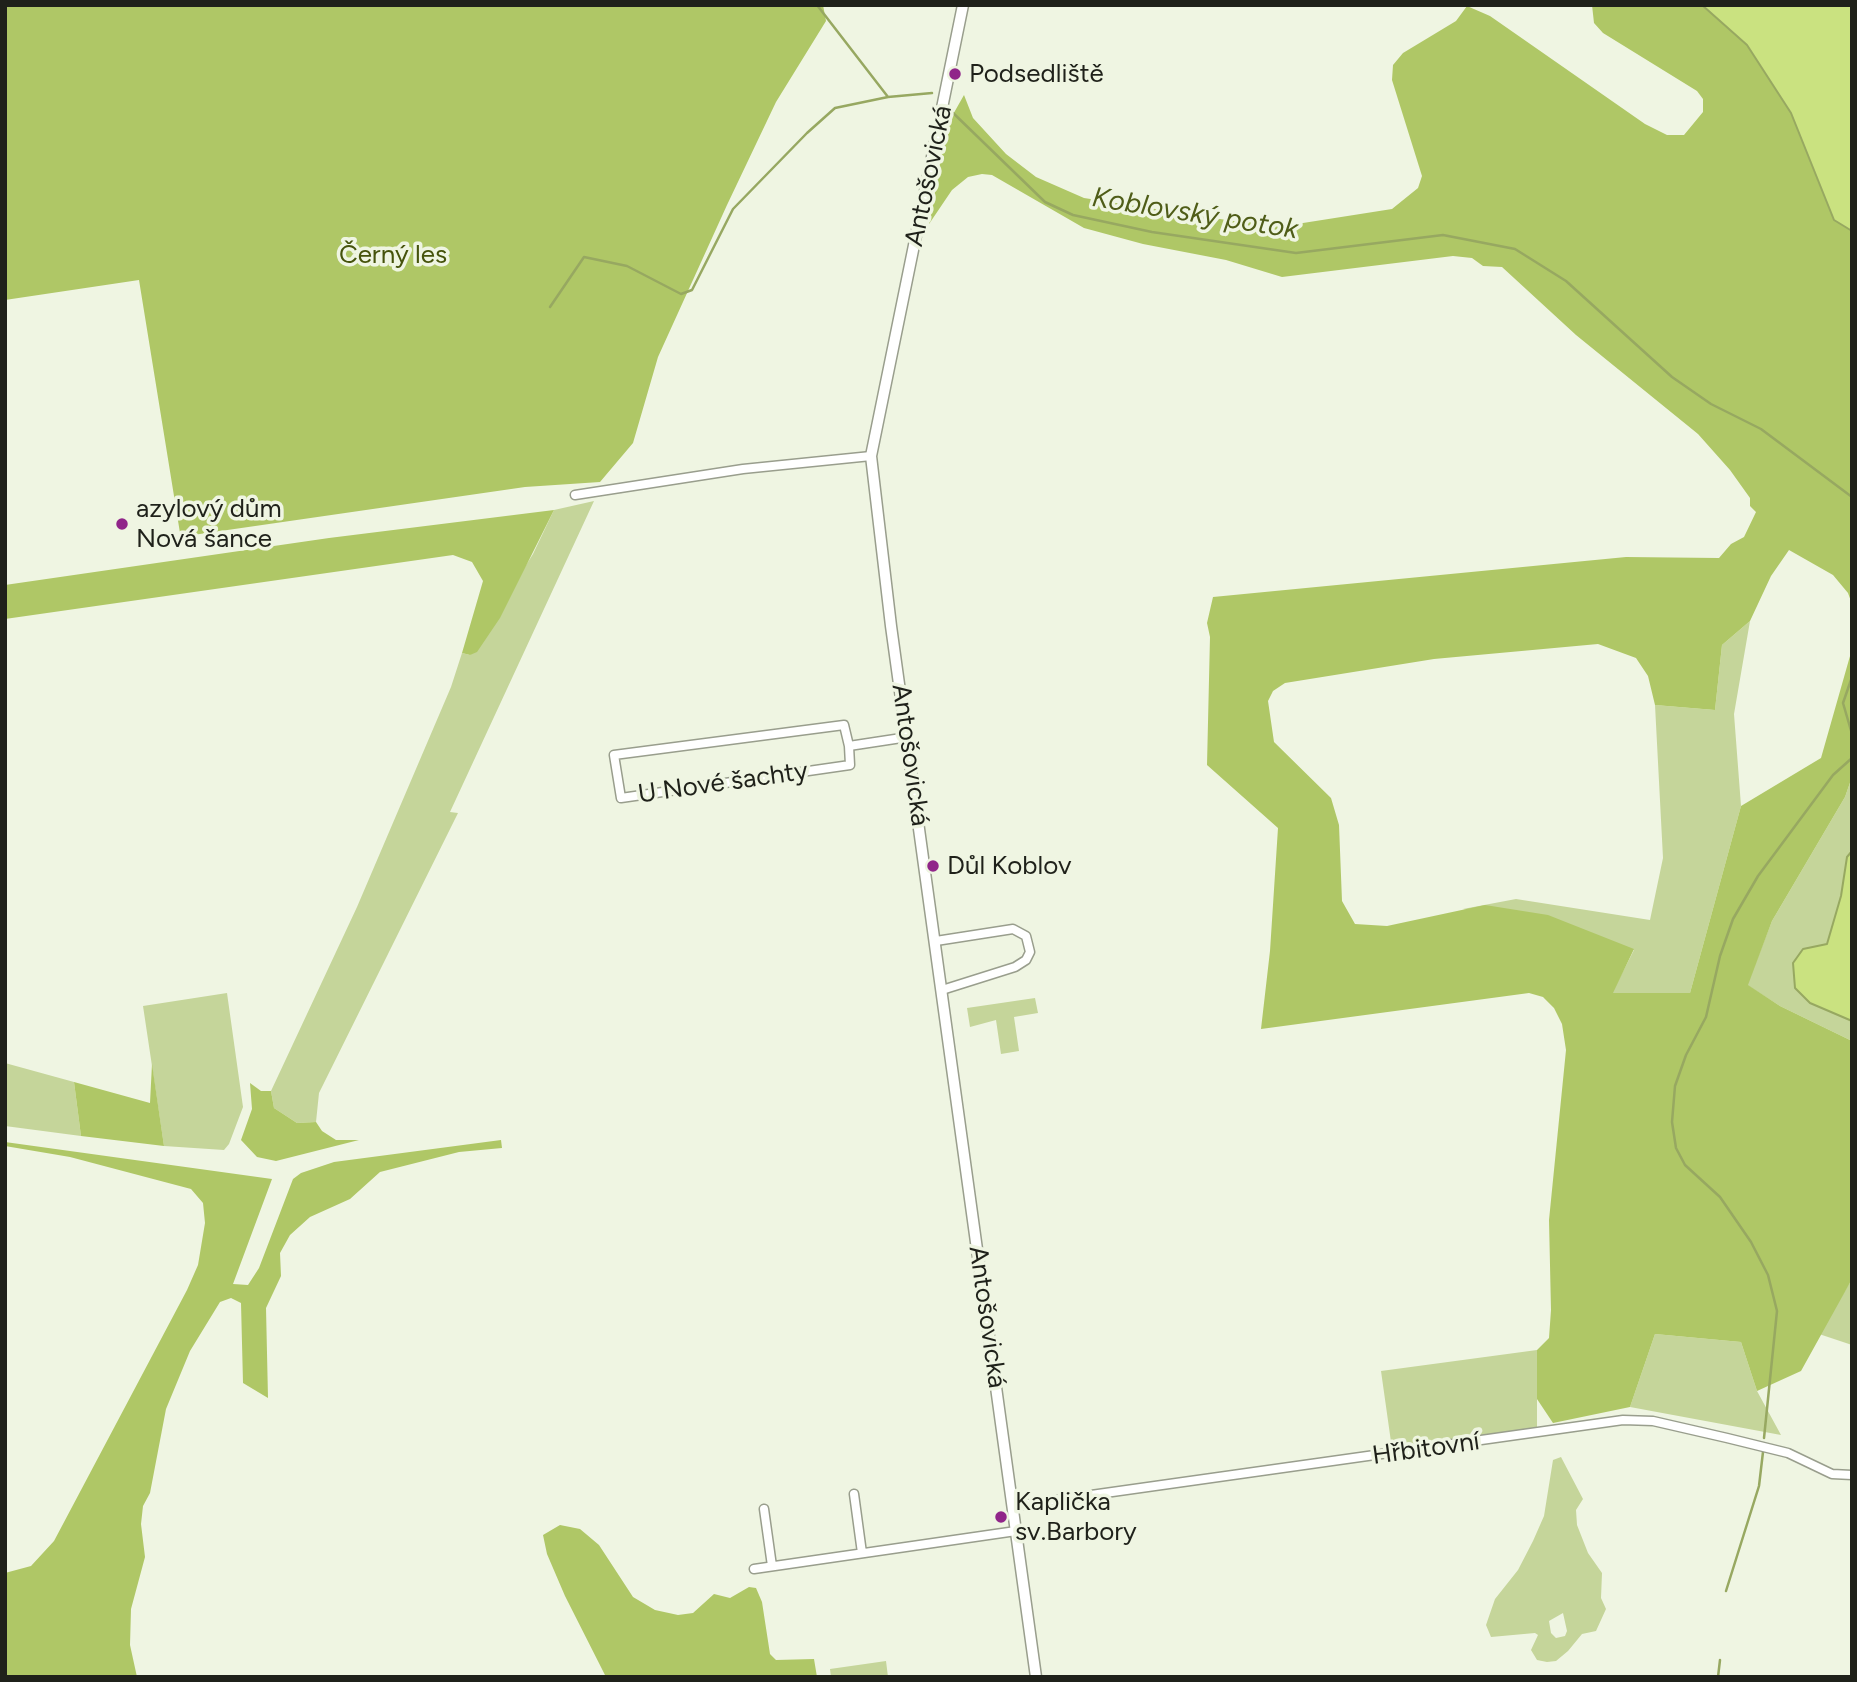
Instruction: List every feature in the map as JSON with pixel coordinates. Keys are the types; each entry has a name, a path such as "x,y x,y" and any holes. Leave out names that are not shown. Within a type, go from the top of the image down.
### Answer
{"street":[{"name":"Antošovická","path":"963,5 871,456 877,520 1036,1677"},
{"path":"575,495 743,469 871,456"},
{"name":"U Nové šachty","path":"844,725 849,746 850,765 621,798 614,755 844,725"},
{"path":"849,746 908,737"},
{"path":"936,941 1013,929 1026,936 1030,952 1026,960 1015,967 942,990"},
{"name":"Hřbitovní","path":"1013,1506 1623,1420 1653,1421 1788,1453 1832,1474 1852,1475"},
{"path":"854,1494 862,1553"},
{"path":"764,1509 772,1566"},
{"path":"754,1569 1016,1531"}],"shaded area":[{"path":"1702,5 1852,5 1852,231 1834,220 1791,113 1747,45"},
{"path":"594,501 450,812 458,813 319,1093 316,1122 297,1123 274,1108 271,1091 357,907 451,687 462,653 470,655 533,554 554,510"},
{"path":"1750,621 1734,714 1741,806 1690,993 1612,993 1634,950 1463,909 1516,899 1650,920 1663,858 1655,705 1715,710 1722,645"},
{"path":"1852,777 1852,851 1847,857 1841,896 1827,944 1803,949 1810,1003 1852,1021 1852,1041 1780,1006 1747,985 1772,921 1845,797"},
{"path":"1852,851 1852,1021 1810,1003 1795,988 1793,963 1803,949 1827,944 1841,896 1847,857"},
{"path":"227,993 243,1107 229,1144 224,1150 164,1146 143,1006"},
{"path":"1035,998 1038,1013 1014,1017 1019,1051 1001,1054 996,1020 970,1027 967,1008"},
{"path":"5,1063 74,1082 81,1136 5,1126"},
{"path":"1852,1279 1852,1345 1819,1334"},
{"path":"1655,1334 1741,1342 1757,1391 1781,1435 1630,1407"},
{"path":"1537,1350 1537,1429 1392,1449 1381,1371"},
{"path":"1561,1457 1583,1499 1576,1510 1577,1525 1588,1553 1602,1573 1601,1598 1606,1609 1596,1631 1582,1634 1556,1661 1547,1662 1537,1660 1531,1650 1538,1635 1535,1633 1491,1637 1486,1625 1495,1599 1518,1570 1544,1516 1553,1460","holes":["1563,1613 1567,1631 1565,1636 1556,1638 1551,1633 1549,1621"]},
{"path":"886,1661 888,1677 831,1677 830,1669"}],"green space":[{"name":"Černý les","path":"5,5 823,5 826,21 776,102 727,205 658,357 633,443 600,482 525,487 186,536 180,533 139,280 5,300"},
{"path":"1592,5 1702,5 1747,45 1791,113 1834,220 1852,231 1852,604 1848,593 1833,575 1789,550 1771,576 1750,621 1722,645 1715,710 1655,705 1648,676 1636,658 1598,644 1434,659 1285,683 1273,691 1268,701 1274,742 1331,798 1339,825 1342,901 1355,924 1387,926 1485,905 1548,915 1634,949 1613,993 1690,993 1741,806 1821,758 1852,649 1852,777 1845,797 1772,921 1748,985 1780,1006 1852,1041 1852,1279 1801,1371 1757,1391 1741,1342 1655,1334 1630,1407 1553,1423 1537,1399 1537,1350 1549,1338 1549,1220 1566,1050 1562,1024 1554,1008 1543,997 1529,993 1261,1029 1270,951 1278,828 1207,765 1210,637 1207,623 1213,597 1626,557 1719,558 1731,544 1744,537 1756,512 1750,506 1750,498 1730,470 1698,434 1576,335 1502,267 1483,266 1472,258 1453,256 1282,277 1226,260 1143,244 1084,228 992,175 982,174 968,177 952,190 929,224 947,125 964,95 973,118 1006,154 1036,177 1084,198 1233,221 1280,224 1392,209 1418,188 1422,176 1392,80 1393,65 1403,53 1456,21 1467,6 1490,16 1645,124 1667,135 1684,135 1703,112 1703,99 1697,91 1603,33 1594,23"},
{"path":"554,510 500,618 477,652 470,655 462,653 483,581 472,562 453,555 5,619 5,585 329,538"},
{"path":"152,1064 164,1146 81,1136 74,1082 150,1103"},
{"path":"250,1083 261,1091 271,1091 274,1108 297,1123 316,1122 322,1131 336,1140 359,1140 276,1161 257,1157 241,1140 252,1109"},
{"path":"501,1140 502,1148 459,1152 380,1172 350,1199 310,1217 290,1235 280,1253 281,1276 266,1308 268,1398 243,1383 241,1303 231,1298 220,1302 190,1351 166,1409 150,1493 143,1506 141,1524 145,1557 131,1609 130,1645 137,1677 5,1677 5,1573 31,1566 54,1541 187,1290 198,1265 205,1223 203,1203 191,1189 70,1157 5,1146 5,1142 272,1179 233,1284 248,1285 259,1268 293,1179 301,1173 334,1162"},
{"path":"560,1525 580,1529 599,1545 633,1597 655,1610 678,1615 693,1613 714,1594 730,1598 749,1587 756,1588 762,1602 770,1654 776,1660 814,1659 817,1677 606,1677 547,1554 543,1535"}],"waterway":[{"name":"Koblovský potok","path":"817,5 888,97 932,93"},
{"path":"550,307 584,257 627,266 681,294 692,290 733,209 807,133 835,108 888,97"},
{"name":"Koblovský potok","path":"949,109 1045,202 1073,215 1152,232 1296,253 1443,235 1515,249 1566,281 1672,377 1711,404 1761,429 1852,497"},
{"path":"1852,677 1843,703 1852,734"},
{"path":"1764,1438 1777,1311 1768,1275 1751,1242 1720,1197 1685,1165 1676,1148 1672,1122 1675,1086 1686,1055 1706,1017 1720,956 1733,919 1758,876 1833,775 1852,758"},
{"path":"1726,1591 1759,1486 1763,1452"},
{"path":"1718,1677 1720,1660"}],"place":[{"name":"Podsedliště","path":"955,74"},
{"name":"azylový dům Nová šance","path":"122,524"},
{"name":"Důl Koblov","path":"933,866"},
{"name":"Kaplička sv.Barbory","path":"1001,1517"}]}
